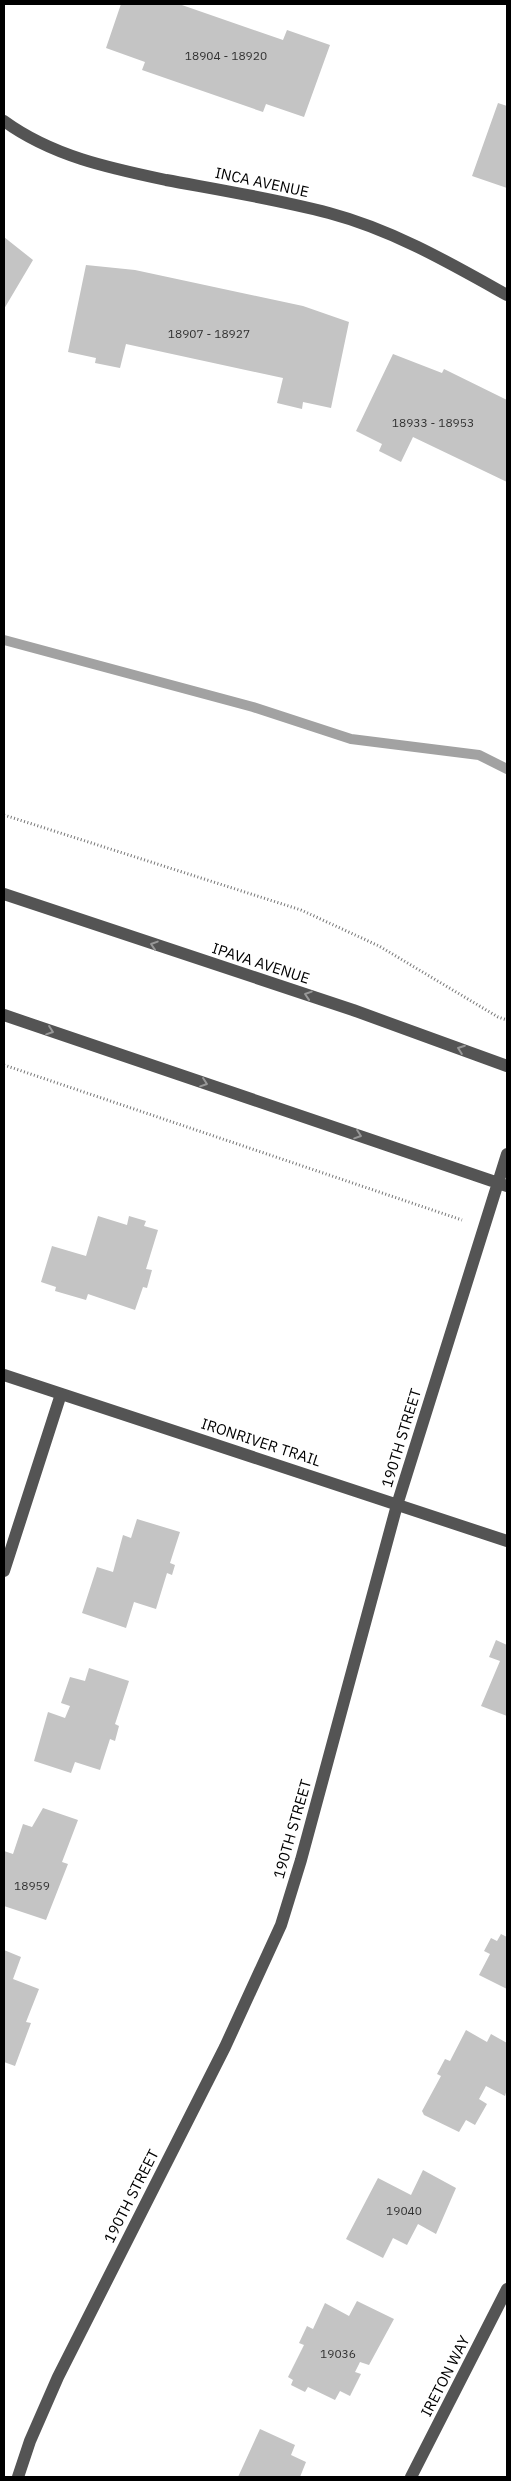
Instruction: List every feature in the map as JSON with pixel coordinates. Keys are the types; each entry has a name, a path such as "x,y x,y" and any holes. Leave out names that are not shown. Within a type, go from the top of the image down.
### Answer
{"street":[{"name":"INCA AVENUE","path":"4,121 18,132 65,155 115,169 297,206 371,227 412,244 507,295"},
{"name":"IPAVA AVENUE","path":"4,894 353,1010 507,1066"},
{"path":"4,1015 502,1184"},
{"name":"190TH STREET","path":"18,2477 30,2441 58,2377 225,2047 281,1925 304,1850 397,1505 482,1228 502,1184 507,1154"},
{"name":"IRONRIVER TRAIL","path":"4,1374 507,1541"},
{"path":"4,1571 61,1394"},
{"name":"IRETON WAY","path":"411,2477 507,2289"}],"path":[{"path":"4,815 301,910 379,946 498,1017 507,1020"},
{"path":"4,1065 403,1198 482,1228"}],"building":[{"path":"121,4 179,4 283,40 287,30 330,45 304,117 266,104 263,112 142,70 145,62 106,48"},
{"path":"498,103 507,106 507,188 472,176"},
{"path":"4,237 33,260 4,309"},
{"path":"86,265 135,270 303,306 349,322 331,408 303,402 302,409 277,403 283,378 126,344 120,368 95,363 96,358 68,352"},
{"path":"393,354 442,373 444,369 507,400 507,482 413,437 401,462 379,451 382,444 356,431"},
{"path":"98,1216 127,1225 129,1216 146,1221 144,1226 158,1230 146,1269 152,1270 147,1288 143,1287 135,1310 88,1294 86,1300 55,1291 56,1287 41,1282 52,1246 86,1256"},
{"path":"137,1519 180,1532 170,1563 175,1565 172,1575 167,1573 156,1609 134,1602 126,1628 82,1613 97,1567 113,1572 123,1535 131,1538"},
{"path":"496,1640 507,1645 507,1716 481,1706 500,1661 489,1657"},
{"path":"89,1668 129,1681 115,1724 119,1726 115,1741 110,1739 100,1770 75,1762 71,1773 34,1761 48,1712 65,1718 70,1706 61,1703 70,1677 85,1681"},
{"path":"43,1808 78,1820 62,1862 68,1864 46,1920 4,1906 4,1851 13,1854 23,1824 32,1827"},
{"path":"501,1934 507,1937 507,1989 479,1975 490,1954 484,1951 491,1938 497,1941"},
{"path":"4,1950 21,1957 13,1979 39,1989 26,2022 31,2023 15,2066 4,2062"},
{"path":"466,2030 487,2042 491,2034 507,2043 507,2089 505,2096 486,2086 479,2099 487,2104 475,2125 466,2120 459,2132 424,2115 422,2111 441,2076 437,2074 445,2059 450,2061"},
{"path":"423,2170 456,2188 436,2234 418,2224 407,2245 393,2238 383,2258 346,2239 378,2178 411,2195"},
{"path":"357,2301 394,2319 369,2365 360,2362 355,2372 361,2374 350,2396 340,2391 335,2400 308,2387 305,2392 291,2385 293,2380 288,2377 304,2345 299,2343 307,2326 313,2329 325,2303 349,2316"},
{"path":"260,2429 295,2445 291,2455 306,2462 300,2477 238,2477"}],"waterway":[{"path":"4,640 253,707 351,739 479,755 507,769"}]}
